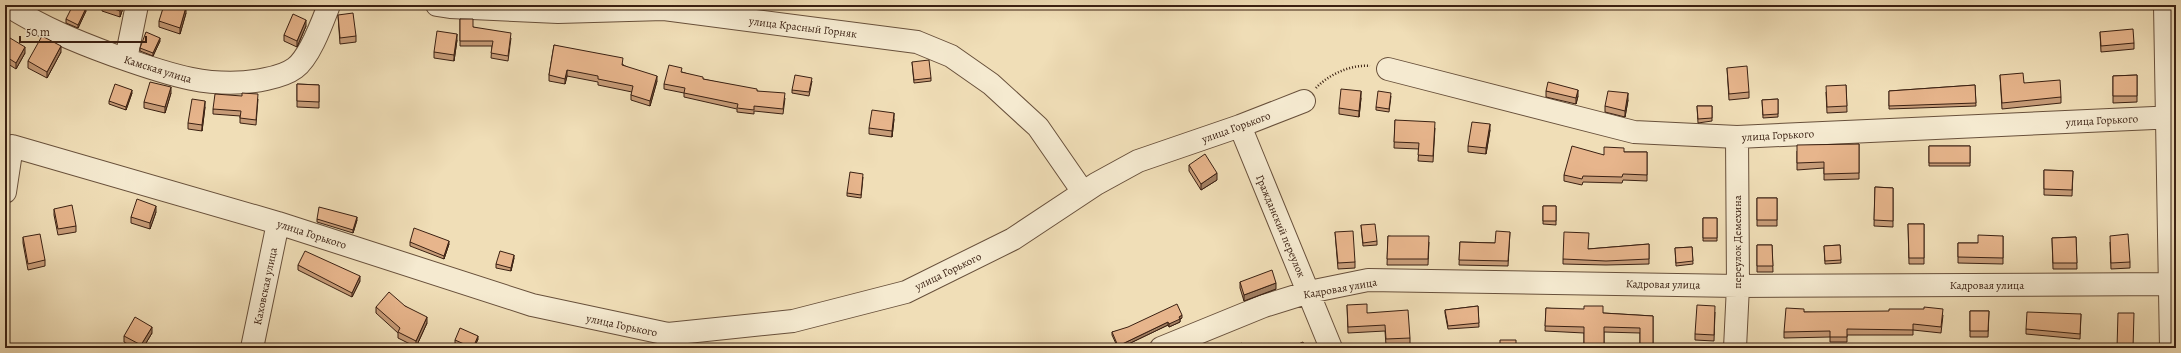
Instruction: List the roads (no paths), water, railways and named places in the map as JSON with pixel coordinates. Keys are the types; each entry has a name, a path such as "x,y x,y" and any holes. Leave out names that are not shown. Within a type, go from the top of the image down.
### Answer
{"street":[{"name":"Камская улица","path":"7,5 34,23 61,36 165,73 193,80 223,83 243,83 276,77 296,68 305,55 329,5"},
{"path":"126,59 137,5"},
{"name":"улица Красный Горняк","path":"437,5 450,7 559,9 662,7 924,44 951,56 991,84 1038,127 1083,192"},
{"path":"2165,5 2172,117 2173,284 2170,348"},
{"name":"улица Горького","path":"1388,69 1634,132 1737,137 2172,117"},
{"name":"улица Горького","path":"5,192 12,146 278,223 532,305 668,341 793,321 906,292 1013,239 1083,192 1138,161 1240,126 1304,101"},
{"name":"Гражданский переулок","path":"1240,126 1331,348"},
{"name":"переулок Демехина","path":"1735,348 1738,286 1737,137"},
{"name":"Каховская улица","path":"252,348 278,223"},
{"name":"Кадровая улица","path":"1161,348 1264,306 1309,292 1368,280 1738,286 2173,284"}]}
